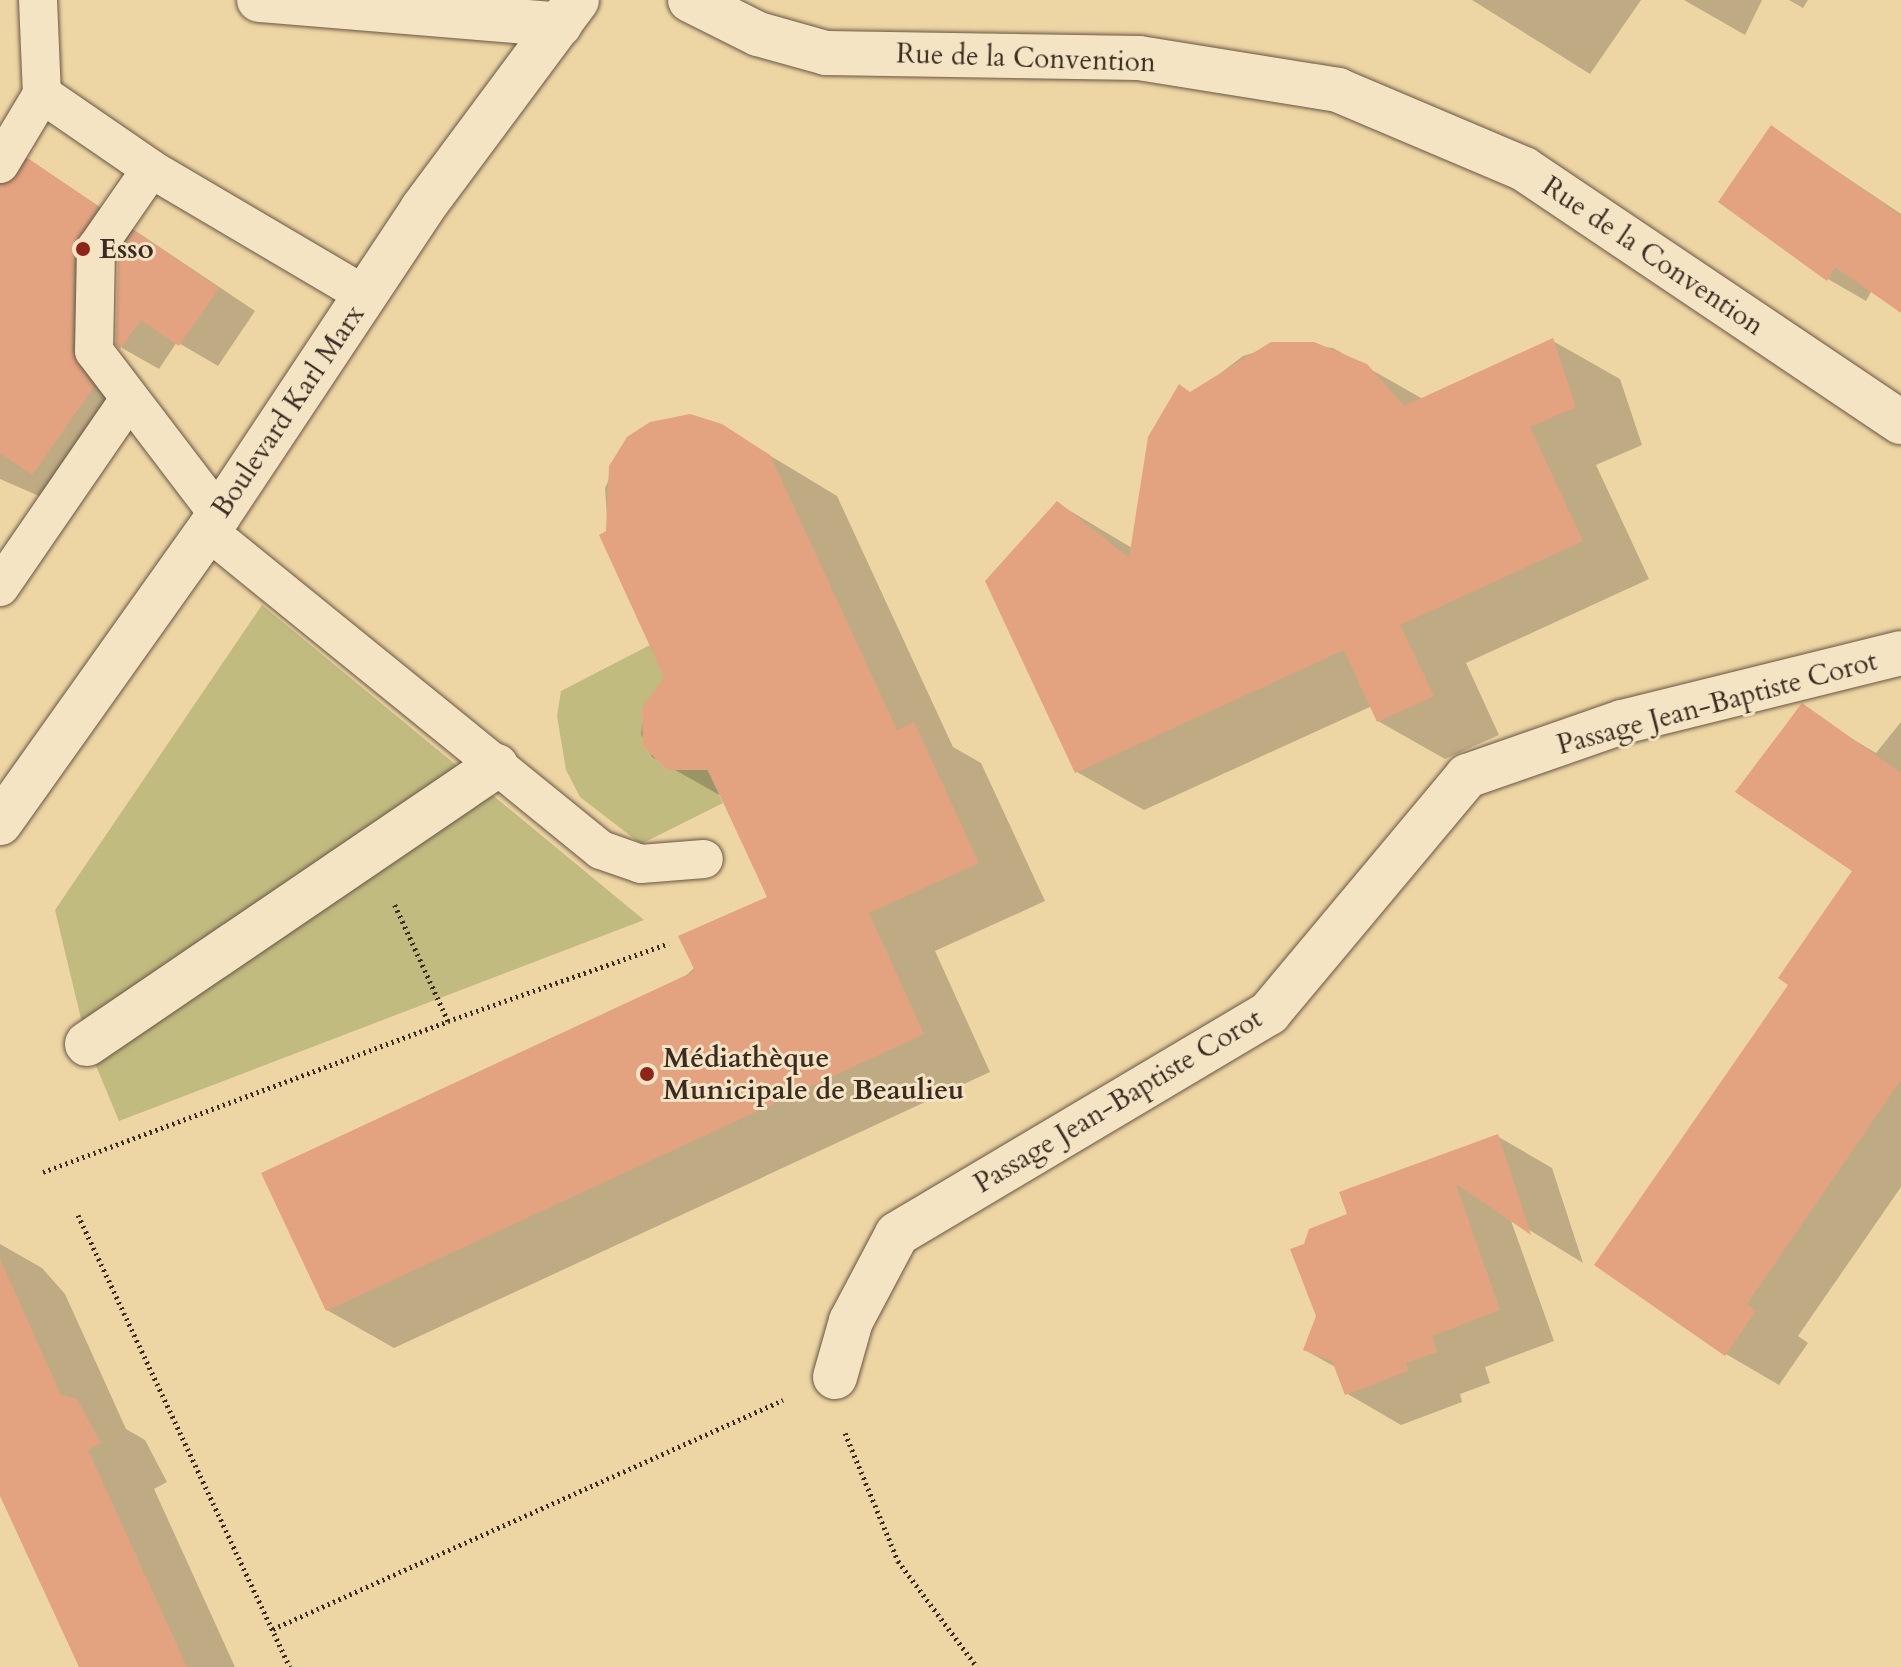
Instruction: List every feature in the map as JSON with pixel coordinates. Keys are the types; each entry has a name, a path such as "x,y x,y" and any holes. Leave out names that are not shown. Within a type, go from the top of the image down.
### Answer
{"street":[{"path":"259,0 568,13"},
{"name":"Rue de la Convention","path":"690,0 746,30 826,53 1139,58 1338,90 1524,169 1901,422"},
{"name":"Boulevard Karl Marx","path":"0,823 214,523 365,295 568,13"},
{"name":"Passage Jean-Baptiste Corot","path":"835,1377 851,1321 897,1234 1269,1013 1467,776 1622,722 1901,653"},
{"path":"87,1044 496,766"}],"lane":[{"path":"0,164 42,94 38,0"},
{"path":"42,94 151,169 365,295"},
{"path":"151,169 96,248 94,351 214,523 496,766 601,850 641,864 704,859"},
{"path":"0,587 129,399"}],"path":[{"path":"370,849 448,1021"},
{"path":"43,1172 448,1021 669,943"},
{"path":"78,1215 290,1667"},
{"path":"273,1629 835,1377 849,1454 898,1561 977,1667"}],"shaded area":[{"path":"262,605 644,920 119,1121 87,1044 55,910"},
{"path":"650,645 667,681 642,708 643,746 667,770 707,769 723,803 641,844 580,797 566,770 557,716 561,691"}],"building":[{"path":"1771,125 1901,216 1901,313 1835,267 1827,281 1718,202"},
{"path":"29,159 98,206 74,248 72,351 94,387 32,475 0,453 0,186"},
{"path":"135,231 219,288 179,346 141,320 120,349 116,344 118,255"},
{"path":"1553,338 1576,407 1530,427 1583,541 1400,625 1434,696 1377,722 1344,650 1075,773 985,581 1057,501 1129,558 1148,437 1179,384 1190,392 1271,342 1314,342 1367,364 1404,406"},
{"path":"690,414 722,424 770,455 897,730 914,722 979,863 869,913 924,1034 326,1311 261,1173 695,971 678,936 767,897 708,770 667,770 643,746 642,708 664,677 599,535 606,531 609,466 627,437 650,422"},
{"path":"1802,703 1901,773 1901,1080 1747,1304 1756,1311 1725,1356 1594,1265 1788,985 1778,978 1852,871 1735,792"},
{"path":"1498,1134 1531,1235 1456,1184 1500,1310 1432,1336 1437,1352 1406,1363 1408,1371 1345,1395 1332,1361 1303,1350 1316,1316 1290,1249 1304,1244 1309,1229 1347,1214 1339,1192"},
{"path":"0,1259 61,1395 77,1399 101,1443 88,1450 187,1667 79,1667 0,1496"}],"place":[{"name":"Esso","path":"83,249"},
{"name":"Médiathèque Municipale de Beaulieu","path":"647,1074"}]}
